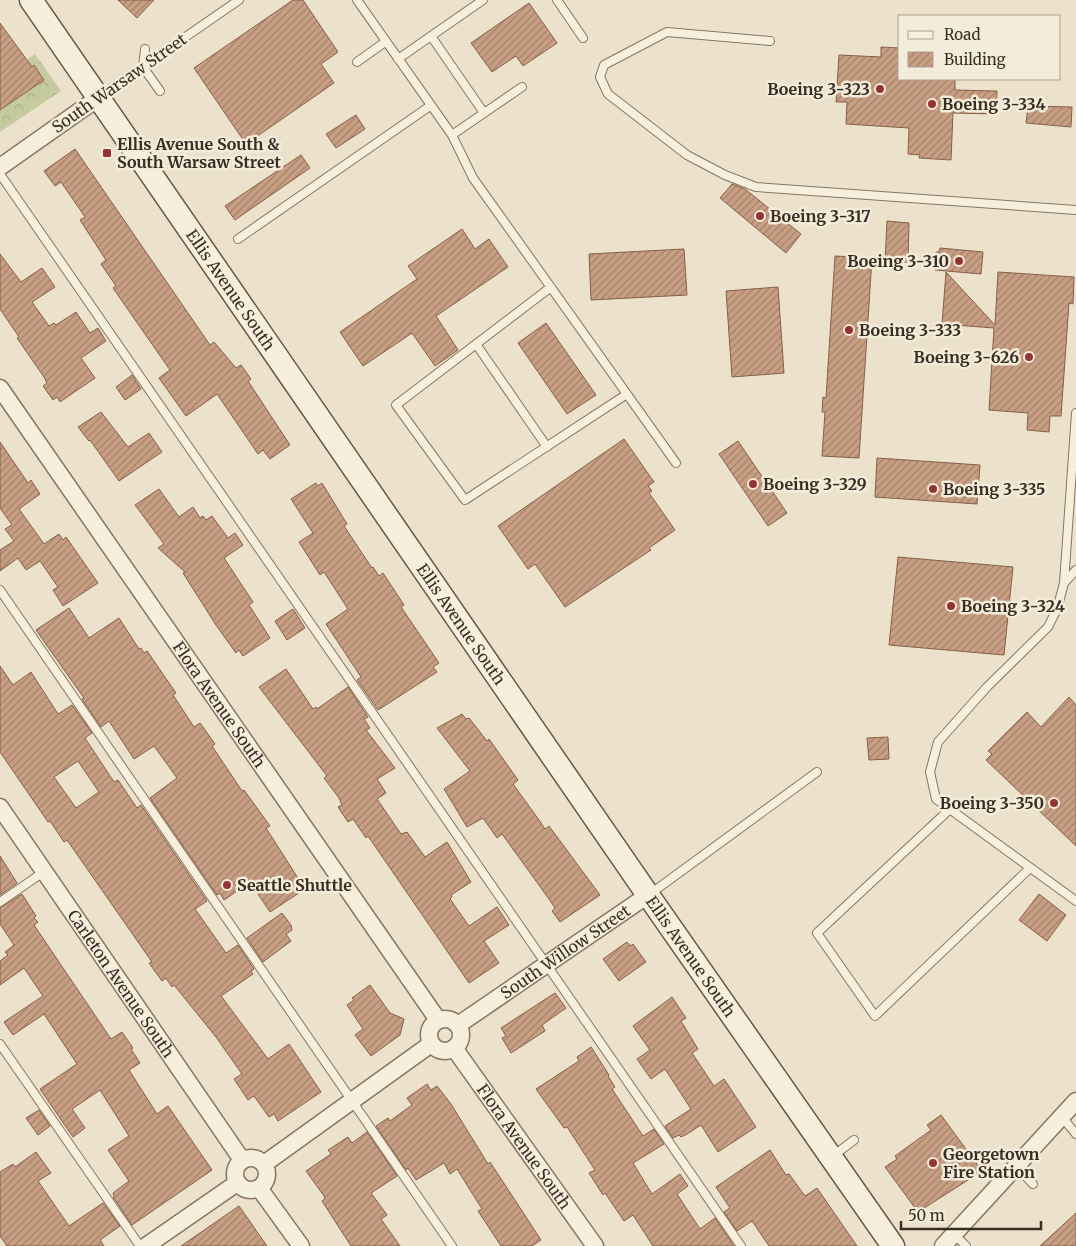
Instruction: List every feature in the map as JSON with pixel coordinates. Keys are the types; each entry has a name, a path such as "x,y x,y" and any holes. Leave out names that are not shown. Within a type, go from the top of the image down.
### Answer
{"street":[{"name":"Ellis Avenue South","path":"31,0 648,895 893,1246"},
{"name":"South Warsaw Street","path":"0,167 98,98"},
{"name":"Flora Avenue South","path":"0,388 438,1020"},
{"name":"Carleton Avenue South","path":"0,807 242,1160"},
{"name":"South Willow Street","path":"458,1025 648,895"},
{"path":"447,1018 458,1025 461,1040 454,1048 443,1052 431,1044 430,1029 438,1020 447,1018"},
{"path":"264,1164 431,1044"},
{"name":"Flora Avenue South","path":"454,1048 595,1246"},
{"path":"943,1246 1076,1100"},
{"path":"257,1158 264,1164 267,1176 259,1188 248,1190 237,1183 235,1170 242,1160 257,1158"},
{"path":"146,1246 237,1183"},
{"path":"259,1188 302,1246"}],"lane":[{"name":"South Warsaw Street","path":"98,98 239,0"},
{"path":"356,0 452,135 473,178 676,463"},
{"path":"398,59 483,0"},
{"path":"557,0 583,38"},
{"path":"770,41 667,32 604,65 600,77 608,94 687,155 725,175 756,187 1076,210"},
{"path":"431,36 484,113"},
{"path":"357,62 386,42"},
{"path":"145,49 143,67 160,92"},
{"path":"452,135 522,87"},
{"path":"238,238 430,106"},
{"path":"0,174 741,1246"},
{"path":"551,287 396,405 465,500 627,394"},
{"path":"476,344 547,447"},
{"path":"1076,413 1064,583 1057,609 1048,628 988,686 938,742 930,772 936,798 1076,902"},
{"path":"1064,583 1076,570"},
{"path":"0,590 452,1246"},
{"name":"South Willow Street","path":"648,895 817,772"},
{"path":"950,809 817,933 875,1016 1030,868"},
{"path":"0,902 45,872"},
{"path":"0,1044 140,1246"},
{"path":"1062,1117 1076,1134"},
{"path":"831,1157 854,1140"},
{"path":"1016,1166 1033,1184"},
{"path":"954,1234 966,1246"}],"green space":[{"path":"35,54 61,91 0,132 0,78"}],"building":[{"path":"118,0 154,0 137,18"},
{"path":"293,0 303,0 338,52 321,64 334,83 246,144 194,68"},
{"path":"529,3 557,43 523,66 516,56 492,72 471,43"},
{"path":"0,23 32,67 34,65 44,80 0,110"},
{"path":"881,47 898,48 898,80 955,80 955,90 997,91 996,114 953,113 951,160 919,158 920,155 908,154 909,128 846,124 847,102 836,102 839,55 881,57"},
{"path":"1028,106 1072,107 1071,127 1026,123"},
{"path":"356,115 365,129 336,148 326,134"},
{"path":"75,149 210,345 214,342 236,368 241,365 251,379 248,381 290,445 270,459 263,450 258,454 217,394 186,416 159,378 170,370 113,288 116,286 101,264 106,260 80,220 85,217 61,182 55,186 44,171"},
{"path":"301,155 310,168 235,220 225,206"},
{"name":"Boeing 3-317","path":"732,184 745,189 801,234 786,253 720,198"},
{"path":"887,221 909,223 908,262 885,262"},
{"path":"462,229 475,249 489,239 508,267 436,316 458,350 435,366 412,333 363,366 340,332 417,279 408,266"},
{"name":"Boeing 3-310","path":"940,248 983,252 981,274 935,270 936,252 939,252"},
{"path":"684,249 687,295 591,300 589,254"},
{"path":"0,254 21,282 42,268 55,287 32,302 49,326 54,323 56,325 76,312 90,333 98,328 106,341 81,358 95,378 60,402 57,397 53,400 43,386 47,383 44,377 0,309"},
{"name":"Boeing 3-333","path":"835,256 872,258 859,458 822,456 825,412 822,412 823,397 826,398"},
{"name":"Boeing 3-626","path":"946,272 995,325 998,272 1074,277 1073,304 1069,303 1061,416 1050,416 1049,432 1027,430 1028,413 989,410 994,328 942,324"},
{"path":"778,287 784,373 732,377 726,291"},
{"path":"546,323 596,395 567,414 518,343"},
{"path":"132,375 141,389 125,400 116,387"},
{"path":"101,412 128,447 149,433 162,452 119,481 90,440 78,427"},
{"path":"624,439 654,482 648,486 652,491 649,493 675,530 649,548 651,550 565,607 535,564 528,569 498,526"},
{"name":"Boeing 3-329","path":"738,441 787,513 768,526 719,454"},
{"path":"0,442 28,483 31,480 40,494 19,509 44,544 59,534 63,540 66,537 98,583 63,606 53,590 58,587 40,561 26,570 18,558 0,571 0,550 14,541 5,529 12,525 0,508"},
{"name":"Boeing 3-335","path":"877,458 980,465 977,504 875,497"},
{"path":"316,483 318,486 322,483 347,524 344,526 372,568 379,576 383,573 404,605 401,607 439,663 433,667 437,672 378,710 357,680 361,677 326,624 348,609 324,572 320,575 299,542 313,533 291,499"},
{"path":"159,489 179,517 193,507 200,518 203,516 206,520 212,516 228,538 235,533 243,545 224,558 253,602 249,605 270,638 243,656 239,650 236,653 216,625 183,573 185,572 158,548 164,544 135,505"},
{"name":"Boeing 3-324","path":"898,557 1013,567 1004,655 889,645"},
{"path":"69,608 89,638 119,618 139,649 141,648 144,653 147,651 176,693 173,695 194,727 200,723 215,744 212,746 242,791 244,790 270,826 266,828 305,889 270,912 250,882 224,900 220,893 217,895 150,798 177,778 154,746 134,759 109,721 101,727 82,699 84,698 36,630"},
{"path":"293,609 305,628 287,640 275,621"},
{"path":"0,666 13,685 31,672 58,714 72,705 92,733 85,738 114,782 118,780 137,808 141,805 207,901 195,909 226,953 238,945 254,969 251,971 253,974 221,996 268,1059 289,1044 321,1092 278,1121 274,1114 269,1117 254,1096 248,1100 234,1079 242,1074 216,1037 174,985 172,987 166,978 162,981 149,963 152,962 67,840 64,842 50,821 48,822 0,752","holes":["78,761 99,792 76,808 54,777"]},
{"path":"286,669 313,709 316,707 317,709 348,687 368,717 364,719 370,728 366,730 395,768 377,779 386,793 377,799 401,834 407,832 425,857 447,842 471,882 451,895 450,899 469,926 497,907 509,925 484,941 499,963 469,983 368,836 366,838 353,819 348,822 338,807 342,805 339,798 324,778 327,776 259,687"},
{"name":"Boeing 3-350","path":"1069,697 1076,705 1076,846 986,760 992,754 988,751 1027,712 1041,727"},
{"path":"462,714 466,719 469,718 487,741 489,739 518,780 513,784 545,829 549,826 600,895 560,922 552,911 555,908 502,834 497,838 483,818 467,827 444,789 470,771 437,728"},
{"path":"888,737 889,759 869,760 867,738"},
{"path":"0,856 17,883 0,895"},
{"path":"22,894 36,916 34,918 38,922 34,925 111,1039 122,1032 133,1048 131,1049 140,1063 129,1070 157,1114 168,1106 212,1170 132,1225 113,1197 113,1193 129,1181 108,1150 129,1136 100,1090 72,1109 85,1128 73,1137 40,1089 77,1064 44,1014 13,1035 4,1022 43,996 24,968 0,985 0,961 8,955 5,952 14,945 0,924 0,908"},
{"path":"1039,894 1066,915 1047,941 1019,920"},
{"path":"282,913 291,925 292,930 286,934 291,941 263,962 247,938"},
{"path":"627,942 630,946 633,944 646,962 619,981 603,959"},
{"path":"370,985 390,1013 404,1019 400,1035 371,1056 355,1035 363,1029 347,1005 354,1000 352,998"},
{"path":"555,993 566,1008 542,1025 545,1031 511,1053 502,1038 506,1036 501,1028"},
{"path":"672,997 686,1018 681,1021 698,1049 692,1053 714,1086 724,1079 756,1127 718,1152 701,1125 681,1137 679,1135 673,1138 665,1126 691,1109 665,1069 651,1079 637,1059 650,1050 633,1026"},
{"path":"591,1047 615,1087 612,1089 643,1136 654,1129 664,1144 633,1163 652,1194 680,1174 688,1186 677,1194 700,1229 715,1218 734,1246 653,1246 633,1215 624,1221 605,1193 603,1195 589,1173 595,1170 567,1127 564,1128 536,1089 579,1061 577,1057"},
{"path":"427,1084 431,1090 437,1086 451,1104 488,1164 490,1162 541,1240 532,1246 501,1246 478,1211 482,1209 457,1169 450,1174 444,1163 416,1180 408,1168 406,1170 376,1126 388,1118 390,1121 412,1105 407,1098"},
{"path":"39,1110 50,1126 38,1135 26,1118"},
{"name":"Georgetown Fire Station","path":"941,1115 982,1171 918,1212 885,1167 897,1159 895,1156 931,1130 927,1125"},
{"path":"367,1132 397,1176 371,1193 387,1215 381,1219 400,1246 351,1246 322,1201 325,1199 324,1196 306,1171 331,1154 328,1150 348,1137 352,1143"},
{"path":"770,1150 786,1175 789,1174 805,1196 817,1188 857,1246 769,1246 752,1221 737,1231 724,1212 730,1208 716,1187"},
{"path":"36,1152 51,1173 38,1181 69,1226 103,1203 120,1226 100,1240 104,1246 7,1246 0,1236 0,1172 13,1164 15,1167"},
{"path":"239,1206 267,1246 181,1246"},
{"path":"1076,1213 1076,1246 1040,1246"}],"place":[{"name":"Boeing 3-323","path":"880,89"},
{"name":"Boeing 3-334","path":"932,104"},
{"name":"Ellis Avenue South & South Warsaw Street","path":"107,153"},
{"name":"Boeing 3-317","path":"760,216"},
{"name":"Boeing 3-310","path":"959,261"},
{"name":"Boeing 3-333","path":"849,330"},
{"name":"Boeing 3-626","path":"1029,357"},
{"name":"Boeing 3-329","path":"753,484"},
{"name":"Boeing 3-335","path":"933,489"},
{"name":"Boeing 3-324","path":"951,606"},
{"name":"Boeing 3-350","path":"1054,803"},
{"name":"Seattle Shuttle","path":"227,885"},
{"name":"Georgetown Fire Station","path":"933,1163"}]}
